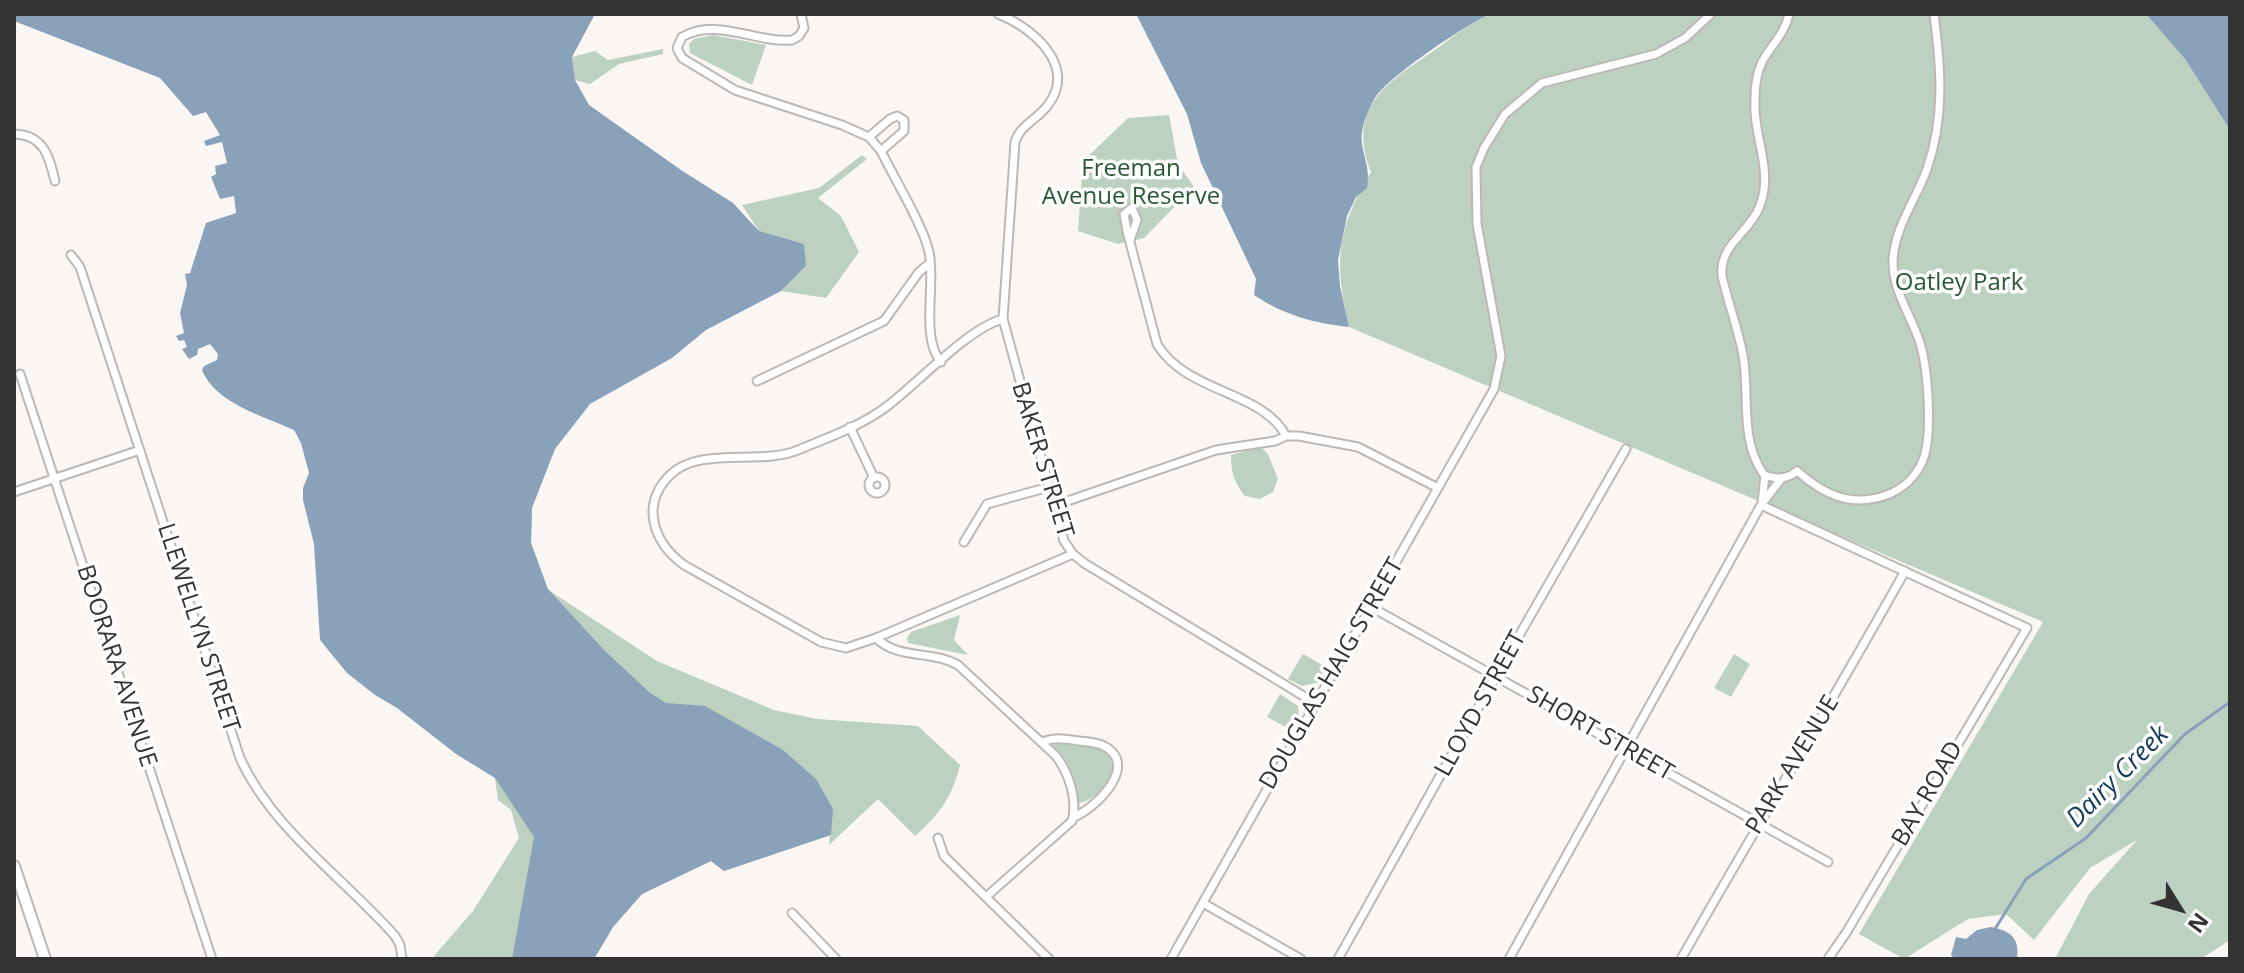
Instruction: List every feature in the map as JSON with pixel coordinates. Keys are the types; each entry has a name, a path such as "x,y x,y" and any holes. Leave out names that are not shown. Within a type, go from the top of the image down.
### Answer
{"street":[{"path":"801,14 804,28 792,40 710,29 686,35 679,40 677,48 682,58 735,90 829,120 869,137 881,151 926,244 930,263 931,345 941,362"},
{"name":"BAKER STREET","path":"998,14 1038,38 1050,54 1056,73 1056,89 1048,106 1020,131 1015,142 1003,319 1062,535 1073,554 1315,703"},
{"name":"DOUGLAS HAIG STREET","path":"1171,959 1494,389 1501,356 1476,212 1476,167 1484,148 1505,114 1542,83 1656,54 1685,38 1711,14"},
{"path":"1761,505 1765,475 1752,454 1743,355 1722,268 1729,247 1753,218 1762,200 1765,173 1754,113 1756,82 1762,64 1784,30 1789,14"},
{"path":"1765,475 1781,479 1797,471 1830,495 1851,501 1872,499 1902,487 1918,470 1924,458 1927,437 1926,367 1919,338 1902,300 1893,262 1899,232 1926,171 1939,122 1942,88 1934,14"},
{"path":"869,137 892,118 897,116 904,120 904,131 881,151"},
{"path":"14,134 27,135 41,142 49,157 55,181"},
{"path":"1130,240 1157,344 1164,356 1186,374 1266,414 1280,425 1286,436"},
{"name":"LLEWELLYN STREET","path":"71,255 80,267 249,779 284,825 395,936 402,958"},
{"path":"757,381 884,321 919,272 930,263"},
{"path":"1003,319 980,329 886,407 850,427 788,454 701,460 684,465 669,476 658,491 653,518 661,544 675,559 821,642 846,648 1073,554"},
{"name":"BOORARA AVENUE","path":"20,374 212,959"},
{"path":"850,427 874,478"},
{"path":"1053,506 1226,447 1275,441 1286,436 1358,447 1438,488"},
{"name":"LLOYD STREET","path":"1338,959 1626,449"},
{"path":"14,492 140,450"},
{"path":"1509,959 1761,505 1781,479"},
{"path":"964,542 987,504 1049,487"},
{"path":"1761,505 1905,571"},
{"name":"BAY ROAD","path":"1828,959 2027,628 1905,571"},
{"name":"PARK AVENUE","path":"1681,959 1758,823 1823,718 1905,571"},
{"name":"SHORT STREET","path":"1371,607 1828,862"},
{"path":"876,638 895,649 945,659 958,665 1042,742 1064,768 1074,804 1074,817 1069,826 987,896"},
{"path":"1042,742 1055,737 1100,744 1109,749 1116,760 1113,784 1088,810 1074,817"},
{"path":"938,838 944,856 1049,959"},
{"path":"14,866 45,959"},
{"path":"1203,903 1301,959"},
{"path":"792,913 836,959"}],"green space":[{"name":"Oatley Park","path":"1492,14 2146,14 2185,59 2230,130 2230,940 2201,959 2055,959 2089,894 2137,840 2090,868 2034,940 2006,914 1968,919 1904,959 1859,934 2043,622 1349,327 1341,284 1341,247 1351,212 1371,172 1364,130 1368,113 1387,86 1401,74 1462,30"},
{"path":"713,35 766,45 752,85 690,53 689,44 694,39"},
{"path":"663,49 663,54 619,64 590,84 575,80 572,57 595,51 608,60"},
{"name":"Freeman Avenue Reserve","path":"1169,115 1178,164 1194,187 1144,238 1118,244 1078,231 1083,161 1128,118"},
{"path":"862,155 867,159 818,198 841,216 859,252 826,298 781,291 806,266 759,231 742,205 819,188"},
{"path":"1261,447 1268,454 1278,479 1273,492 1260,499 1245,496 1241,491 1234,477 1231,455"},
{"path":"532,508 531,543 547,589 657,661 774,710 817,719 918,726 960,765 949,796 938,812 915,836 878,799 829,845 830,835 724,871 711,861 642,894 613,927 594,959 437,959 434,956 473,911 519,838 511,810 498,800 495,778"},
{"path":"960,615 954,640 968,655 908,643 911,632"},
{"path":"1303,654 1326,667 1317,683 1302,686 1288,679"},
{"path":"1734,654 1750,664 1731,697 1714,688"},
{"path":"1280,694 1298,706 1299,717 1291,730 1267,717"},
{"path":"1057,742 1091,745 1109,756 1112,772 1103,789 1079,803 1068,765 1053,745"}],"water":[{"path":"14,14 595,14 572,57 575,80 589,105 733,203 759,231 804,244 806,266 781,291 706,330 672,358 590,404 555,449 532,508 531,543 548,589 604,650 649,692 666,703 705,706 783,750 816,779 833,809 831,835 724,871 711,861 642,894 613,927 594,959 512,959 534,837 495,778 456,754 347,673 320,640 314,544 303,500 303,488 309,473 301,443 294,430 241,407 208,381 202,370 217,360 218,354 210,344 198,349 197,355 189,359 182,349 187,347 184,340 179,341 176,336 184,333 180,313 187,285 185,274 190,273 206,223 236,213 234,196 220,199 211,177 216,174 215,166 227,163 222,142 206,146 204,141 220,135 206,112 193,116 160,78 14,21"},
{"path":"1136,14 1491,14 1448,39 1395,77 1370,108 1362,135 1368,171 1367,188 1356,197 1347,216 1338,260 1349,327 1299,317 1254,295 1256,279 1201,163 1187,114"},
{"path":"2146,14 2230,14 2230,130 2185,59"},
{"path":"1991,927 2012,936 2017,945 2017,959 1955,959 1951,955 1956,937 1966,939 1977,930"}],"waterway":[{"name":"Dairy Creek","path":"1995,929 2026,879 2086,838 2185,734 2230,702"}]}
